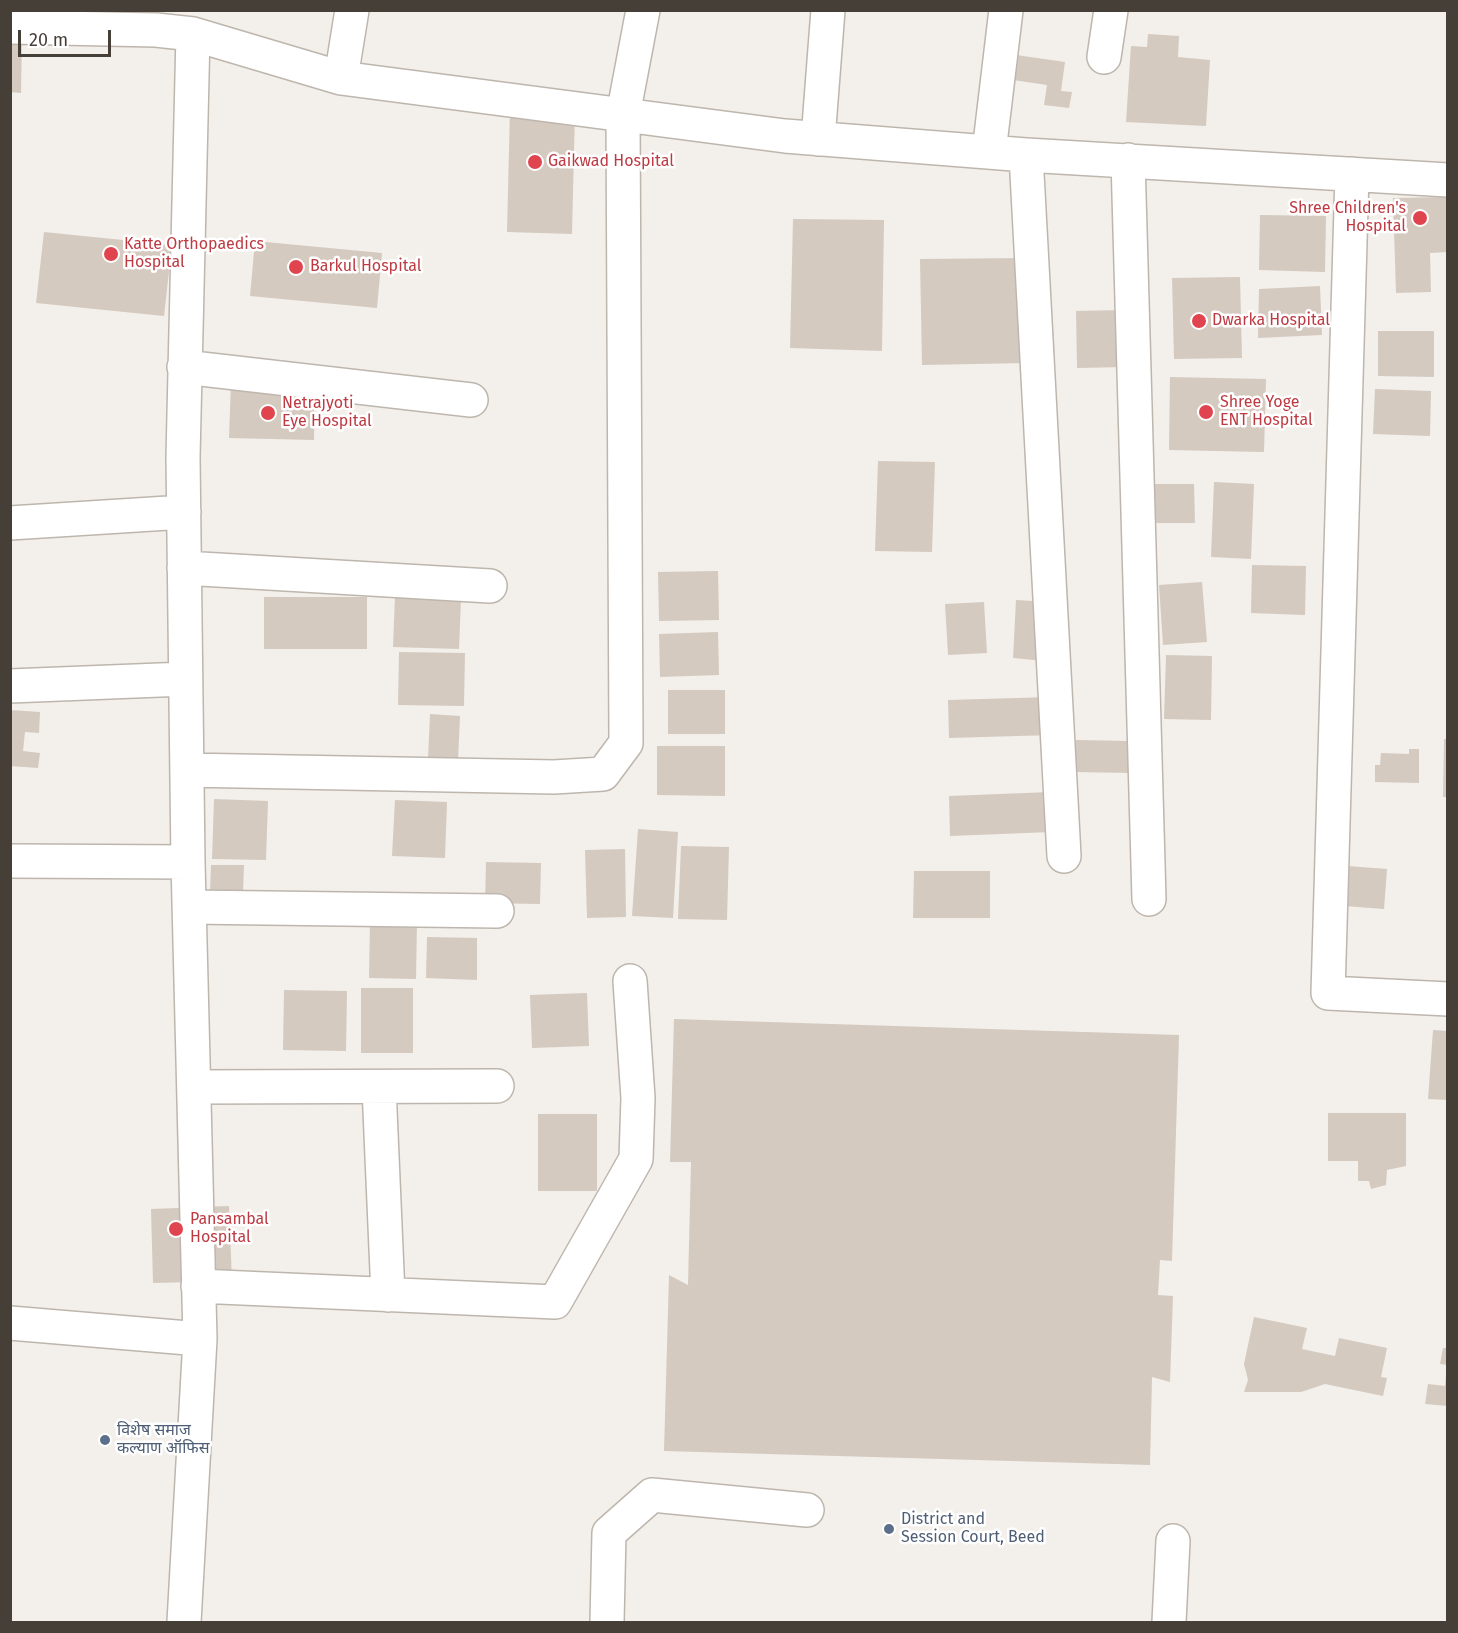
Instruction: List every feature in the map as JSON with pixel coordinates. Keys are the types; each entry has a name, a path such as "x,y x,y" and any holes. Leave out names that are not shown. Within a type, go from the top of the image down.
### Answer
{"street":[{"path":"341,78 352,10"},
{"path":"187,770 554,777 603,774 627,743 623,115 644,10"},
{"path":"818,139 828,10"},
{"path":"989,152 1006,10"},
{"path":"1104,57 1111,10"},
{"path":"10,27 157,20 193,34 341,78 818,139 1026,155 1448,180"},
{"path":"184,1623 200,1339 188,862 184,568 184,367 193,34"},
{"path":"1026,155 1064,856"},
{"path":"1128,160 1149,898"},
{"path":"1352,174 1328,993 1448,999"},
{"path":"184,367 471,400"},
{"path":"10,523 184,512"},
{"path":"184,568 490,586"},
{"path":"10,686 185,679"},
{"path":"10,861 188,862"},
{"path":"189,907 497,911"},
{"path":"198,1286 555,1302 636,1159 638,1098 630,981"},
{"path":"194,1087 497,1086"},
{"path":"379,1087 388,1294"},
{"path":"10,1323 200,1339"},
{"path":"608,1623 609,1533 652,1495 807,1510"},
{"path":"1169,1623 1173,1541"}],"building":[{"path":"10,31 22,31 21,93 10,92"},
{"path":"1148,34 1179,36 1178,57 1210,60 1206,126 1126,122 1131,46 1147,47"},
{"path":"1016,55 1065,62 1061,91 1072,92 1069,108 1044,105 1047,85 1013,80"},
{"path":"510,108 575,110 572,234 507,232"},
{"path":"1448,197 1448,252 1430,253 1431,292 1396,293 1393,198"},
{"path":"1260,215 1326,216 1325,272 1259,270"},
{"path":"793,219 884,220 882,351 790,348"},
{"path":"44,232 172,245 164,316 36,303"},
{"path":"255,241 382,253 377,308 250,296"},
{"path":"1025,258 1027,363 922,365 920,259"},
{"path":"1240,277 1242,358 1174,359 1172,278"},
{"path":"1320,286 1322,335 1258,338 1259,289"},
{"path":"1123,310 1124,367 1077,368 1076,311"},
{"path":"1378,331 1434,331 1434,377 1378,376"},
{"path":"1170,377 1266,379 1264,452 1169,450"},
{"path":"231,382 315,384 314,440 229,438"},
{"path":"1375,389 1431,391 1430,436 1373,434"},
{"path":"878,461 935,462 932,552 875,551"},
{"path":"1214,482 1254,484 1251,559 1211,557"},
{"path":"1153,484 1194,484 1195,523 1153,523"},
{"path":"1252,565 1306,566 1305,615 1251,613"},
{"path":"718,571 719,620 659,621 658,572"},
{"path":"1202,582 1207,642 1163,645 1159,585"},
{"path":"395,596 461,599 459,649 393,647"},
{"path":"264,597 367,597 367,649 264,649"},
{"path":"1016,600 1049,602 1045,661 1013,658"},
{"path":"984,602 987,653 948,655 945,604"},
{"path":"718,632 719,675 660,677 659,634"},
{"path":"399,652 465,653 464,706 398,705"},
{"path":"1166,655 1212,656 1211,720 1164,719"},
{"path":"668,690 725,690 725,734 668,734"},
{"path":"1051,697 1052,735 949,738 948,700"},
{"path":"10,710 40,712 39,733 25,732 23,751 40,753 38,768 10,766"},
{"path":"430,714 460,716 458,761 428,759"},
{"path":"1444,739 1448,739 1448,797 1443,797"},
{"path":"1076,740 1130,741 1130,773 1075,772"},
{"path":"657,746 725,746 725,796 657,795"},
{"path":"1409,749 1419,749 1419,783 1375,782 1375,765 1380,765 1381,753 1409,754"},
{"path":"1051,792 1052,832 950,836 949,796"},
{"path":"214,799 268,801 266,860 212,859"},
{"path":"395,800 447,802 445,858 392,856"},
{"path":"638,829 678,832 673,918 632,916"},
{"path":"681,846 729,847 727,920 678,919"},
{"path":"625,849 626,917 587,918 585,850"},
{"path":"486,862 541,863 540,904 485,903"},
{"path":"211,865 244,865 243,893 210,893"},
{"path":"1347,866 1387,869 1384,909 1344,906"},
{"path":"914,871 990,871 990,918 913,918"},
{"path":"370,922 417,922 416,979 369,978"},
{"path":"427,937 477,938 477,980 426,978"},
{"path":"361,988 413,988 413,1053 361,1053"},
{"path":"284,990 347,991 346,1051 283,1050"},
{"path":"587,993 589,1046 532,1048 530,995"},
{"path":"674,1019 1179,1035 1172,1261 1160,1260 1158,1295 1173,1296 1170,1382 1152,1377 1150,1465 664,1451 669,1275 688,1285 691,1162 670,1162"},
{"path":"1433,1030 1448,1031 1448,1100 1428,1099"},
{"path":"1328,1113 1406,1113 1406,1166 1387,1170 1386,1185 1371,1189 1369,1181 1358,1181 1358,1161 1328,1161"},
{"path":"538,1114 597,1114 597,1191 538,1191"},
{"path":"229,1206 232,1281 153,1283 151,1209"},
{"path":"1254,1317 1307,1328 1302,1349 1335,1356 1339,1338 1387,1348 1381,1377 1387,1378 1383,1396 1325,1384 1301,1392 1244,1392 1248,1380 1244,1364"},
{"path":"1443,1348 1448,1348 1448,1365 1440,1364"},
{"path":"1446,1375 1448,1406 1425,1404 1428,1384 1445,1386"}],"place":[{"name":"Gaikwad Hospital","path":"535,162"},
{"name":"Shree Children's Hospital","path":"1420,218"},
{"name":"Katte Orthopaedics Hospital","path":"111,254"},
{"name":"Barkul Hospital","path":"296,267"},
{"name":"Dwarka Hospital","path":"1199,321"},
{"name":"Shree Yoge ENT Hospital","path":"1206,412"},
{"name":"Netrajyoti Eye Hospital","path":"268,413"},
{"name":"Pansambal Hospital","path":"176,1229"},
{"name":"विशेष समाज कल्याण ऑफिस","path":"105,1440"},
{"name":"District and Session Court, Beed","path":"889,1529"}]}
